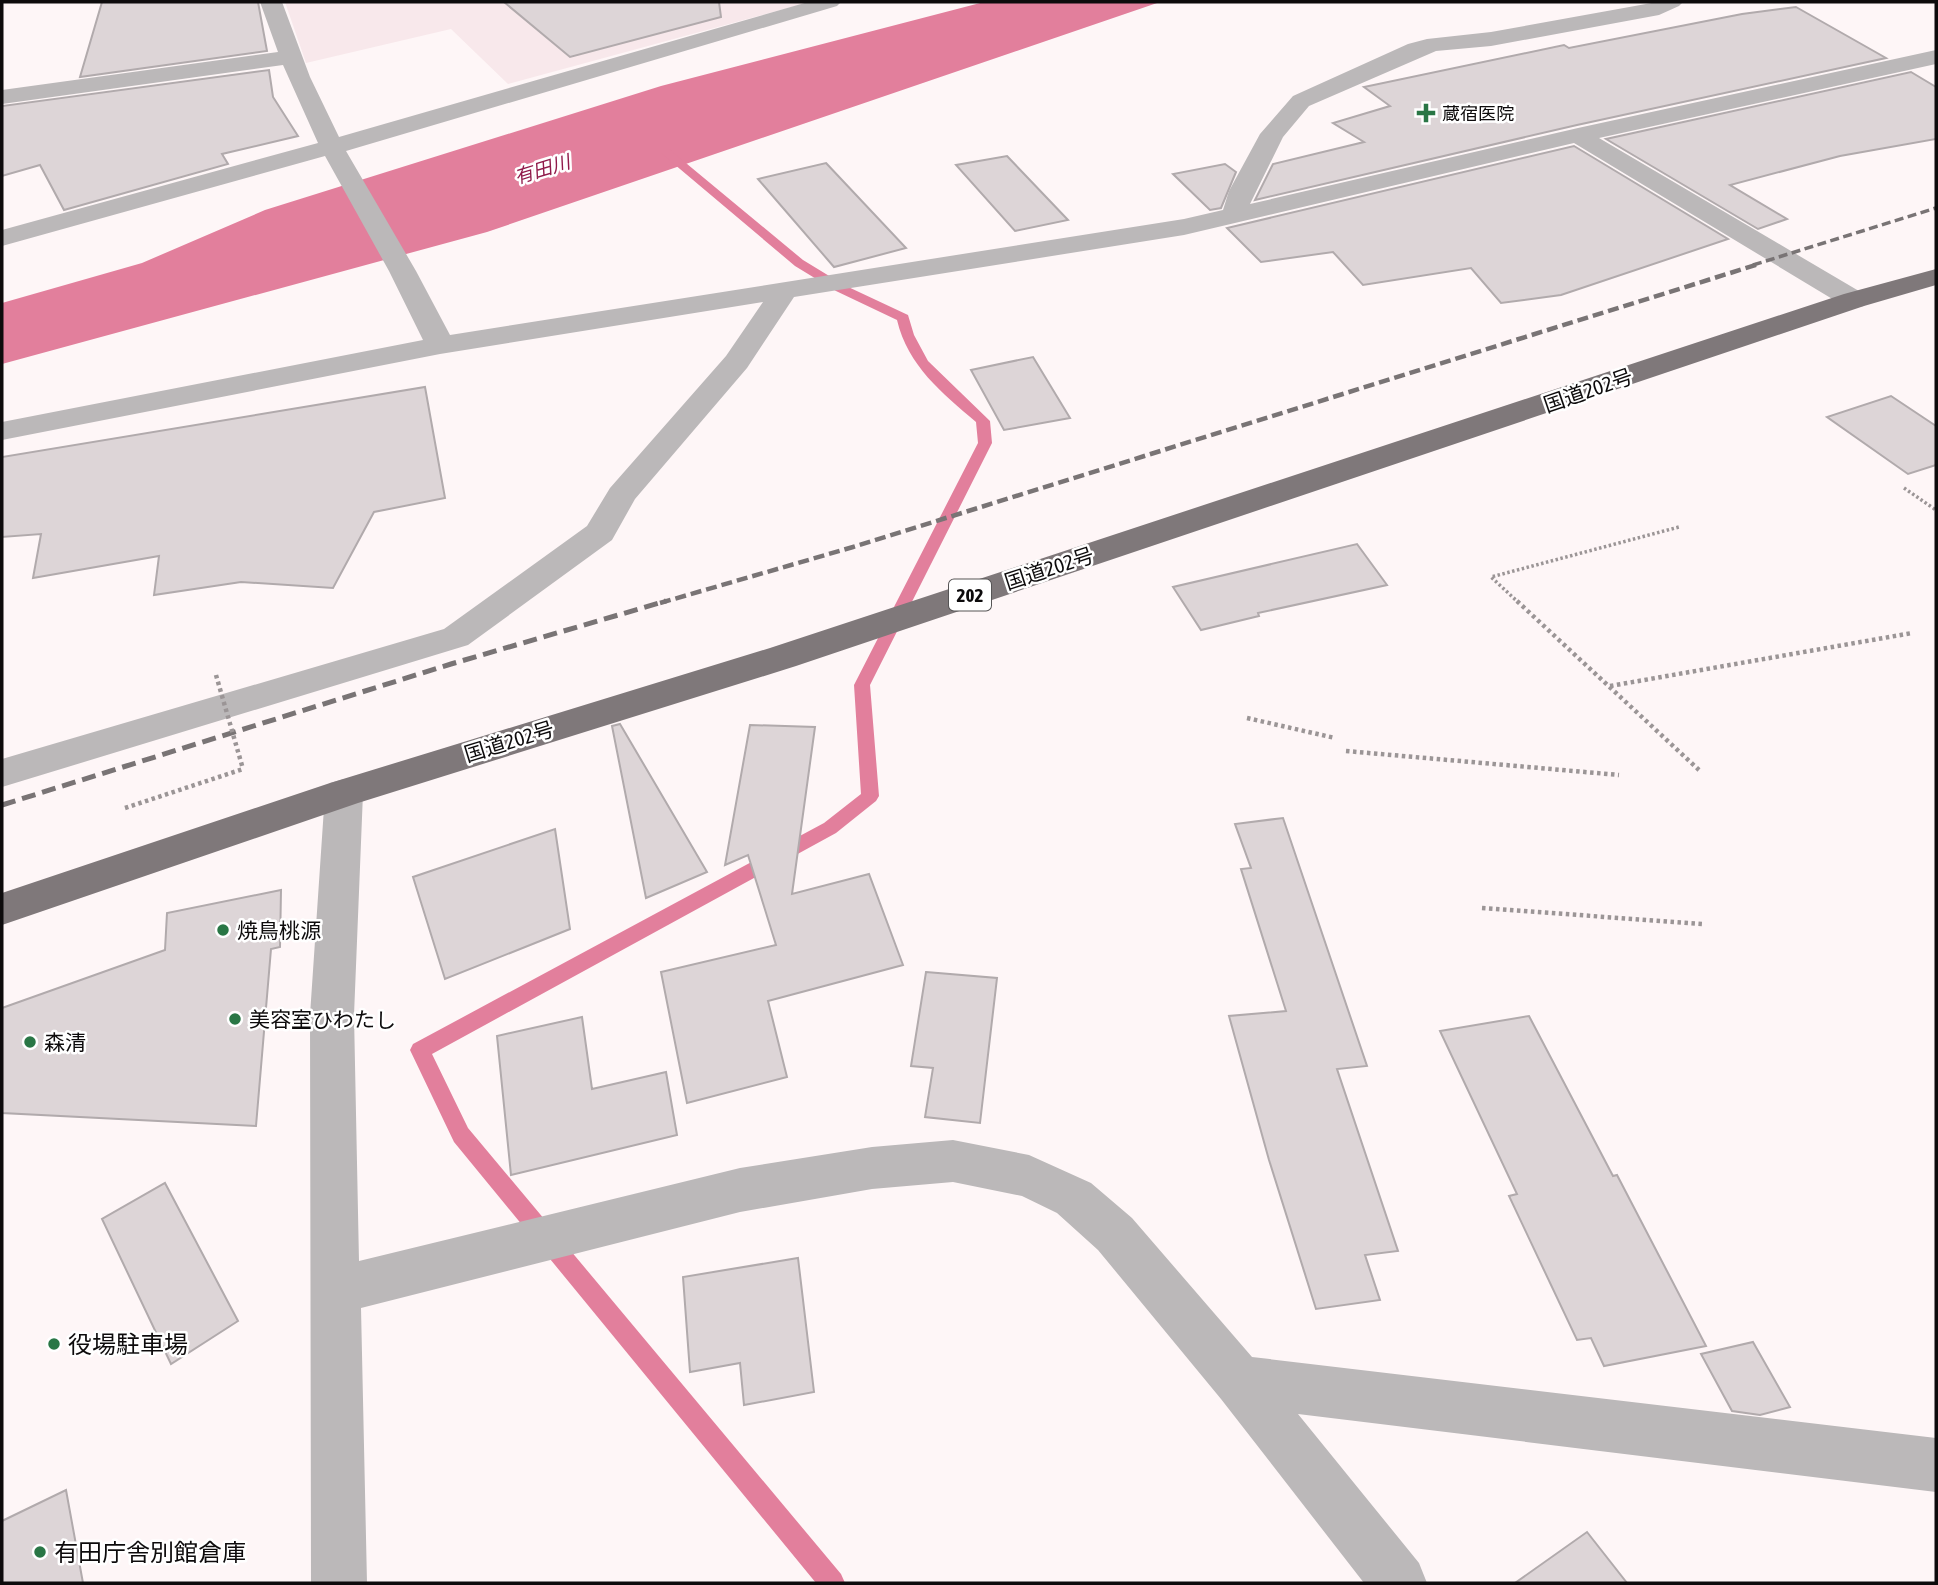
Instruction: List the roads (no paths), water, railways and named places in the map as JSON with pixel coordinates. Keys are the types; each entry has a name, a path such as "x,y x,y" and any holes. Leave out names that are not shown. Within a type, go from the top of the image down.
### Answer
{"highway":[{"name":"国道202号","path":"2,909 344,793 783,657 1854,300 1936,277"}],"street":[{"path":"271,2 290,57 332,147 420,300 440,345"},
{"path":"2,238 332,147 830,2"},
{"path":"1234,215 1241,191 1272,134 1301,101 1416,49 1435,44 1491,39 1649,11 1672,2"},
{"path":"2,97 290,57"},
{"path":"2,431 440,345 1184,227 1578,135 1936,57"},
{"path":"1578,135 1854,300"},
{"path":"2,773 456,637 600,533 621,495 737,362 784,291"},
{"path":"339,1583 332,1015 344,793"},
{"path":"337,1290 740,1189 873,1168 953,1161 1029,1176 1074,1198 1115,1234 1239,1381 1399,1583"},
{"path":"1239,1381 1936,1465"}],"water":[{"name":"有田川","path":"984,2 1160,2 487,232 2,364 2,303 142,263 265,210 661,86"}],"waterway":[{"path":"665,151 799,263 840,288 903,318 907,335 923,364 945,388 983,421 985,443 862,685 870,796 830,828 420,1050 461,1135 832,1583"}],"railway":[{"path":"1753,265 1936,208"},
{"path":"660,603 853,547 1759,264"},
{"path":"2,805 451,664 666,601"}],"place":[{"name":"蔵宿医院","path":"1426,113"},
{"name":"焼鳥桃源","path":"223,930"},
{"name":"美容室ひわたし","path":"235,1019"},
{"name":"森清","path":"30,1042"},
{"name":"役場駐車場","path":"54,1344"},
{"name":"有田庁舎別館倉庫","path":"40,1552"}]}
